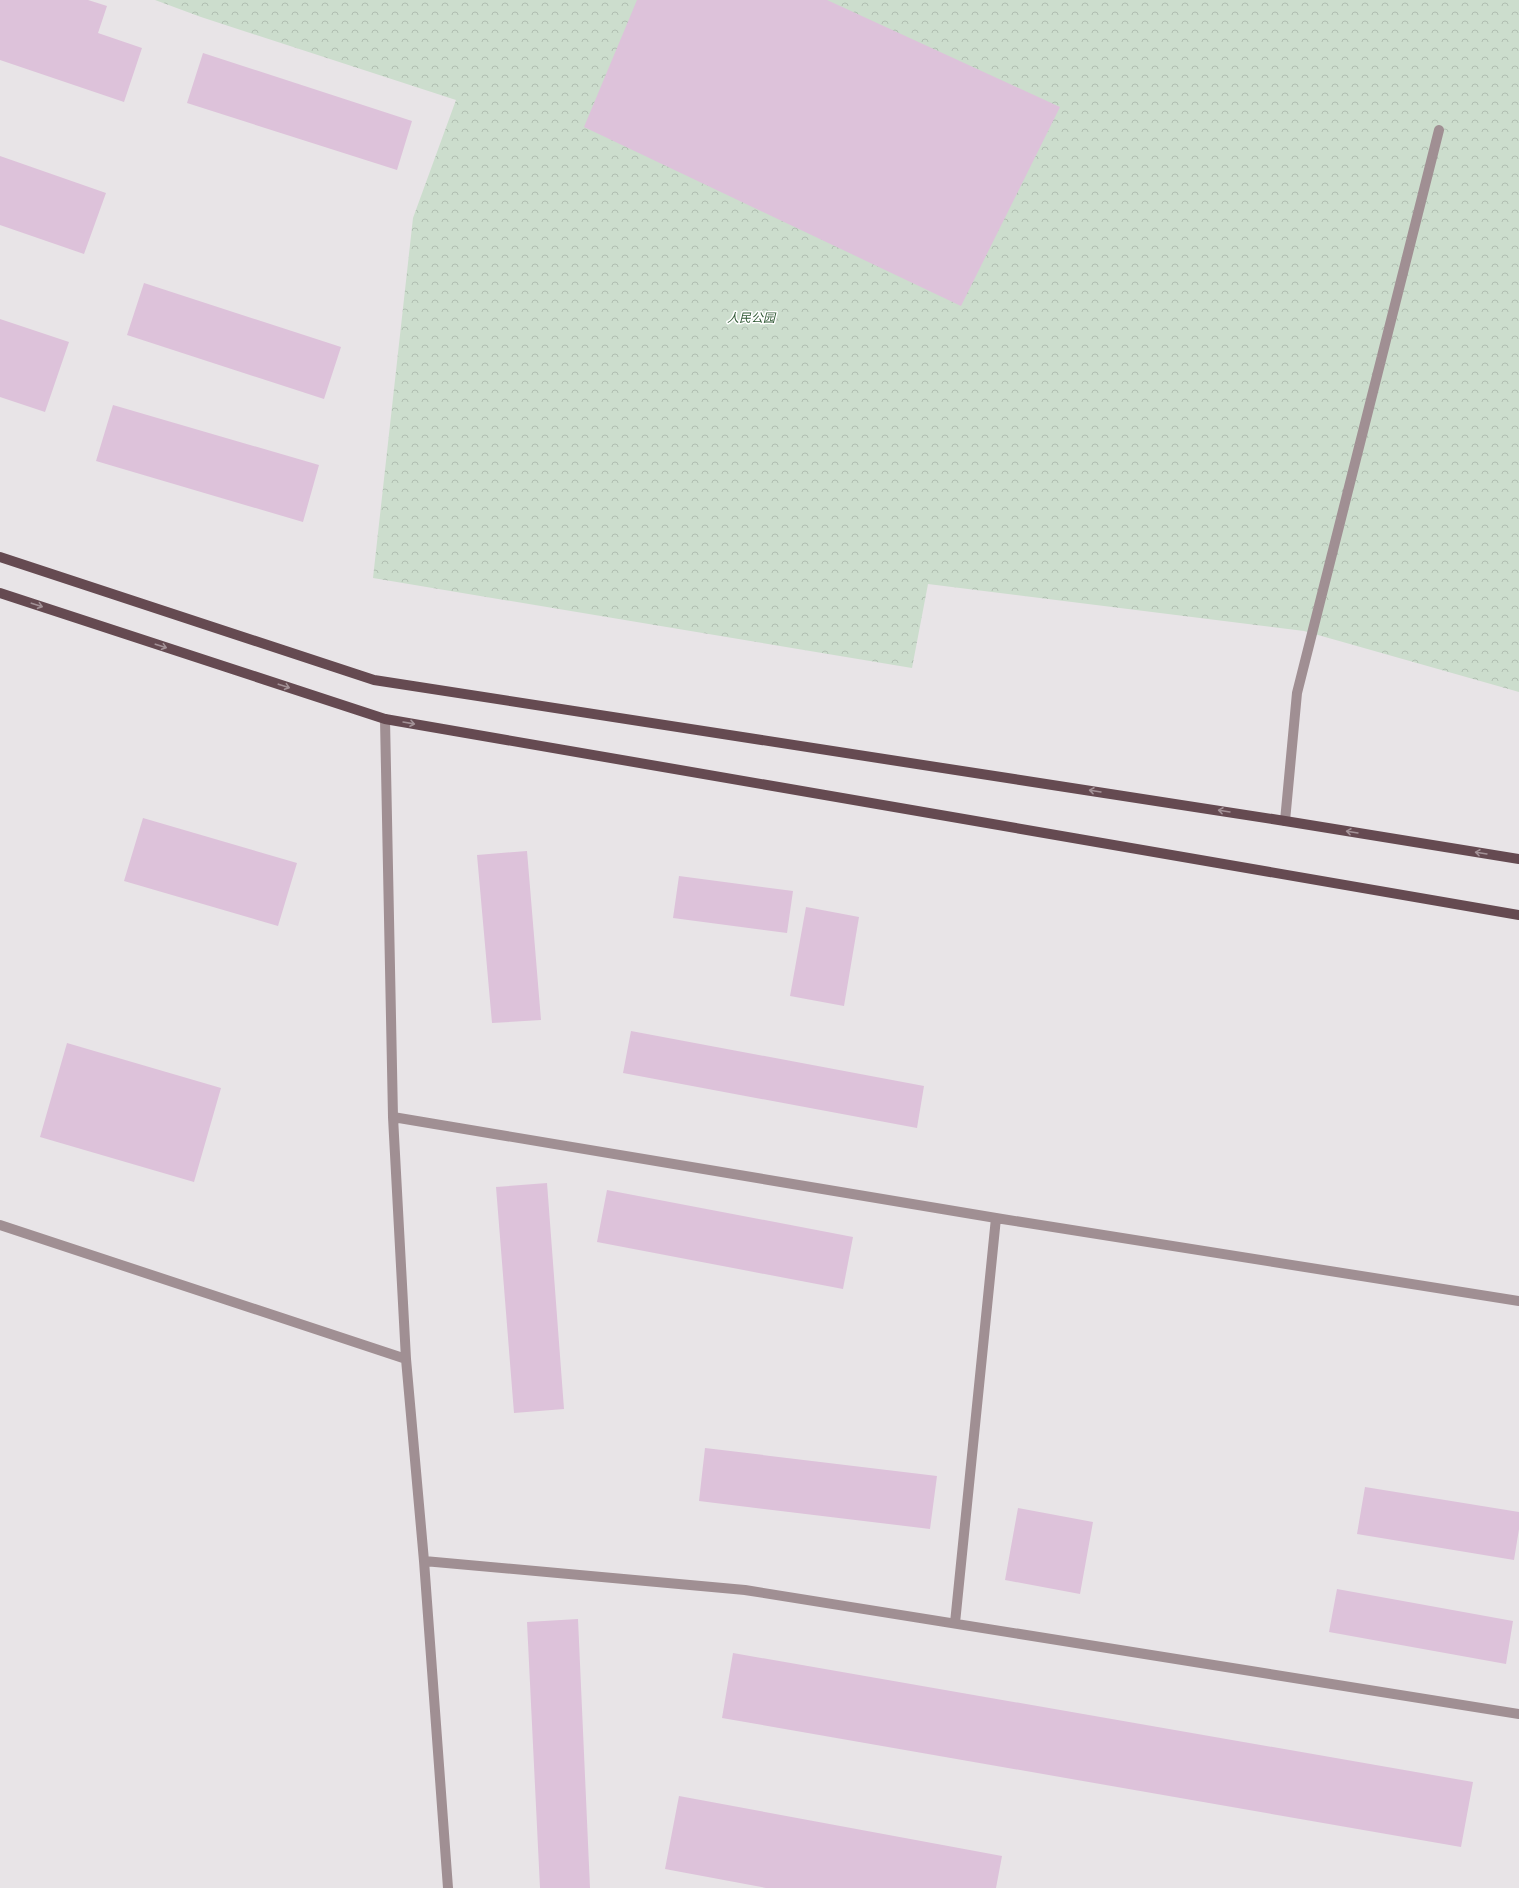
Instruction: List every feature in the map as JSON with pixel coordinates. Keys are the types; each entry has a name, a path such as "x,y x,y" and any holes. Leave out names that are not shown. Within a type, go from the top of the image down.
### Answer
{"main road":[{"path":"0,557 374,680 1285,821 1519,859"},
{"path":"0,593 385,719 1519,915"}],"street":[{"path":"1285,821 1297,693 1439,130"},
{"path":"385,719 393,1117 406,1359 424,1561 448,1888"},
{"path":"393,1117 996,1218 1519,1301"},
{"path":"955,1623 996,1218"},
{"path":"0,1224 406,1359"},
{"path":"424,1561 745,1590 1519,1714"}],"green space":[{"name":"人民公园","path":"155,0 1519,0 1519,692 1304,631 928,584 912,668 373,578 413,218 456,100 201,17"}],"building":[{"path":"0,0 88,0 107,6 98,33 142,48 124,102 0,60"},
{"path":"637,0 827,0 1060,107 961,306 584,127"},
{"path":"203,53 412,121 397,170 187,103"},
{"path":"0,156 106,193 84,254 0,225"},
{"path":"144,283 341,347 324,399 127,335"},
{"path":"0,319 69,342 45,412 0,397"},
{"path":"113,405 319,465 303,522 96,461"},
{"path":"143,818 297,863 278,926 124,881"},
{"path":"527,851 541,1020 492,1023 477,855"},
{"path":"679,876 793,891 787,933 673,918"},
{"path":"806,907 859,917 844,1006 790,996"},
{"path":"631,1031 924,1086 917,1128 623,1073"},
{"path":"67,1043 221,1088 194,1182 40,1137"},
{"path":"547,1183 564,1409 514,1413 496,1187"},
{"path":"607,1190 853,1237 843,1289 597,1242"},
{"path":"705,1448 937,1476 930,1529 699,1501"},
{"path":"1365,1487 1519,1512 1519,1529 1514,1560 1357,1534"},
{"path":"1018,1508 1093,1522 1080,1594 1005,1580"},
{"path":"1337,1589 1513,1621 1506,1664 1329,1632"},
{"path":"578,1619 590,1888 540,1888 527,1622"},
{"path":"733,1653 1473,1782 1461,1847 722,1718"},
{"path":"679,1796 1002,1856 996,1888 766,1888 665,1869"}]}
